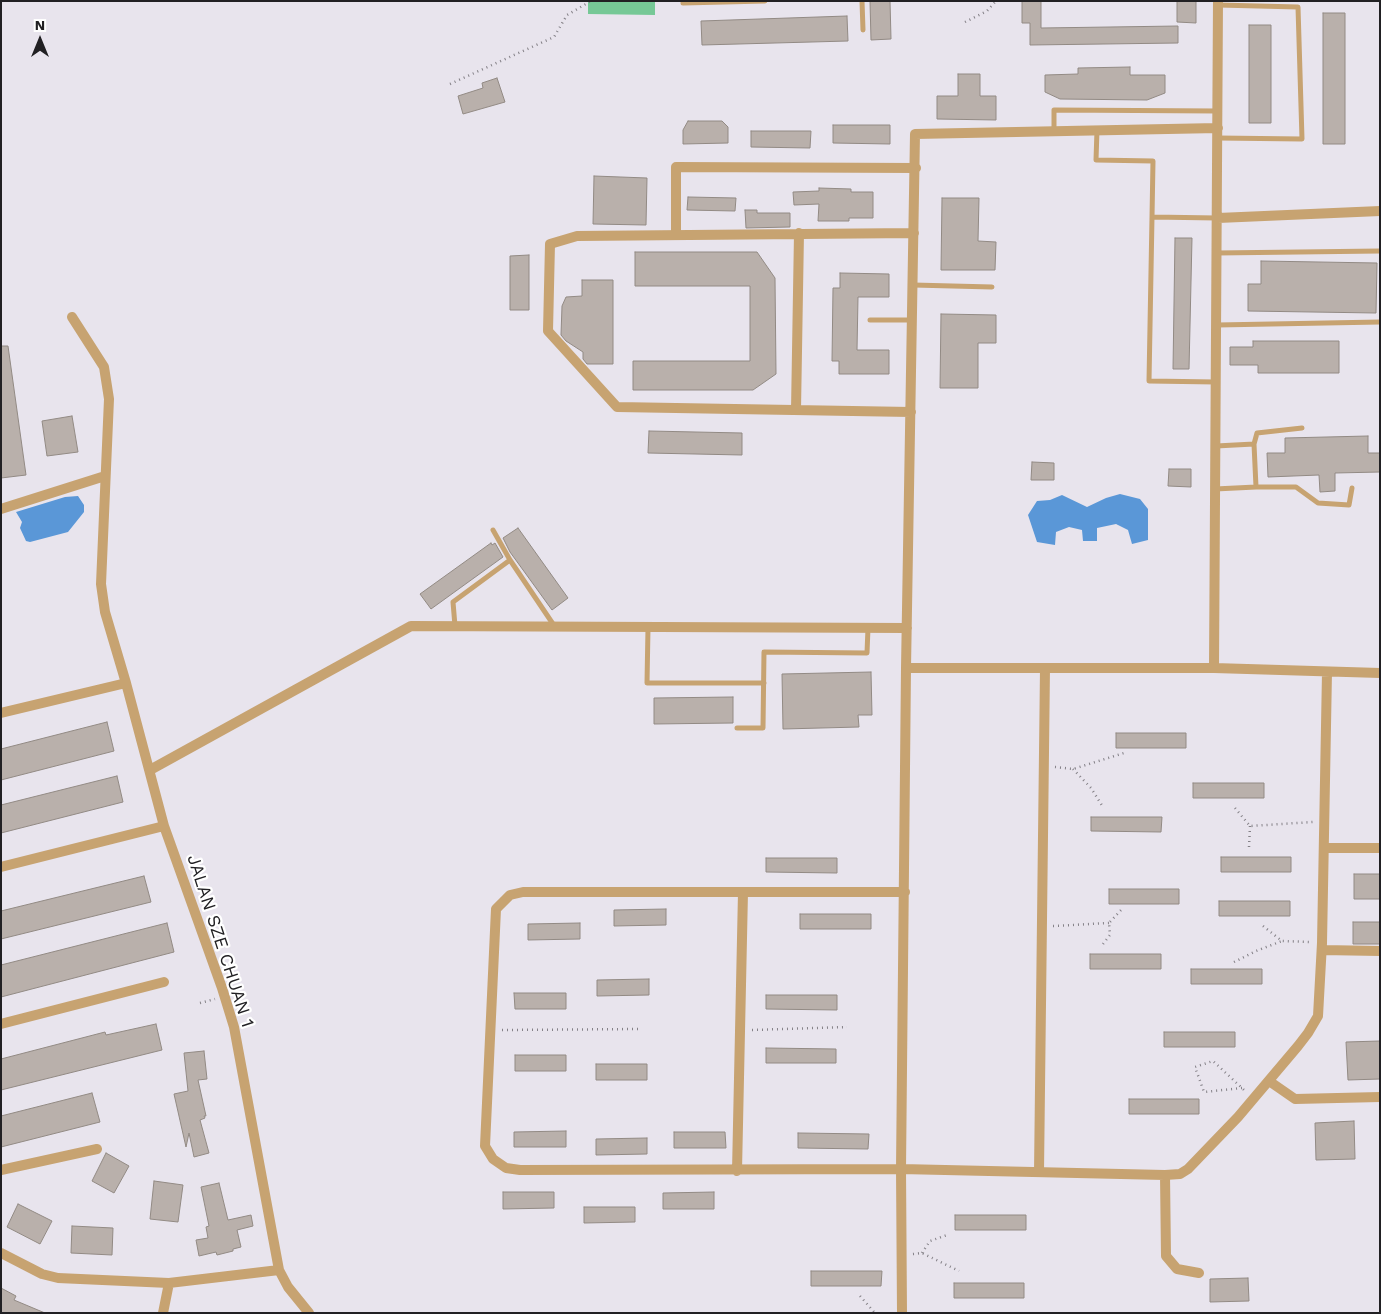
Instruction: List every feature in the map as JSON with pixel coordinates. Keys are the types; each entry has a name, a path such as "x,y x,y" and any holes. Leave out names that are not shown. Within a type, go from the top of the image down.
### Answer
{"street":[{"path":"1214,668 1218,3"},
{"path":"902,1313 901,1169 906,668 916,134 1097,130 1218,133"},
{"path":"676,235 676,167 916,168"},
{"path":"1218,218 1380,211"},
{"path":"911,412 617,407 548,332 550,244 576,236 914,233"},
{"path":"796,410 799,234"},
{"name":"JALAN SZE CHUAN 1","path":"72,317 104,366 109,398 101,584 105,612 164,826 234,1027 279,1270 288,1287 309,1313"},
{"path":"1,510 105,476"},
{"path":"150,770 411,626 907,628"},
{"path":"906,668 1214,668 1380,674"},
{"path":"1039,1172 1045,668"},
{"path":"905,892 523,892 510,895 496,909 485,1146 493,1159 506,1168 738,1171 901,1169 1180,1174 1188,1169 1254,1099 1308,1033 1318,1016 1322,946 1327,672"},
{"path":"1,713 126,683"},
{"path":"1,867 164,826"},
{"path":"1324,848 1380,848"},
{"path":"738,1171 743,892"},
{"path":"1322,946 1380,951"},
{"path":"1,1024 164,982"},
{"path":"1269,1081 1295,1098 1380,1097"},
{"path":"1,1170 96,1149"},
{"path":"1165,1175 1166,1256 1178,1269 1199,1272"},
{"path":"1,1253 42,1274 58,1278 169,1283 279,1270"},
{"path":"163,1313 169,1283"}],"lane":[{"path":"683,1 683,3 765,1"},
{"path":"862,1 863,30"},
{"path":"1218,3 1298,7 1302,139 1218,133"},
{"path":"1054,131 1054,110 1218,111"},
{"path":"1097,130 1096,160 1153,161 1149,381 1216,382"},
{"path":"1152,217 1218,218"},
{"path":"1217,253 1380,251"},
{"path":"913,285 992,287"},
{"path":"870,320 912,320"},
{"path":"1216,324 1380,322"},
{"path":"1256,487 1254,444 1257,433 1302,428"},
{"path":"1216,446 1254,444"},
{"path":"1215,489 1296,487 1318,503 1348,505 1352,488"},
{"path":"493,530 510,560 556,627"},
{"path":"456,627 453,602 510,560"},
{"path":"648,628 648,684 764,683"},
{"path":"737,728 763,728 764,652 867,653 868,628"}],"path":[{"path":"450,84 554,37 567,14 591,1"},
{"path":"965,22 987,11 996,1"},
{"path":"1044,766 1073,769 1124,752"},
{"path":"1073,769 1092,788 1103,807"},
{"path":"1235,808 1250,826 1249,847"},
{"path":"1250,826 1325,821"},
{"path":"1042,926 1109,923 1122,909"},
{"path":"1103,944 1110,935 1109,923"},
{"path":"1263,926 1282,941"},
{"path":"1234,962 1282,941 1322,946"},
{"path":"740,1030 847,1026"},
{"path":"490,1030 640,1028"},
{"path":"1242,1088 1204,1092 1195,1067 1213,1061 1254,1099"},
{"path":"922,1253 930,1241 947,1235"},
{"path":"902,1254 922,1253 959,1271"},
{"path":"860,1296 875,1313"}],"green space":[{"path":"588,1 655,1 655,15 588,14"}],"water":[{"path":"1120,494 1140,499 1148,509 1148,540 1132,544 1128,530 1116,524 1097,528 1097,541 1083,541 1082,530 1069,527 1056,532 1055,545 1037,542 1028,515 1037,501 1050,500 1062,495 1087,507"},
{"path":"78,496 84,505 84,512 68,532 30,542 26,541 20,528 22,522 16,512 65,497"}],"building":[{"path":"870,1 890,1 891,39 871,40"},
{"path":"1022,1 1041,1 1041,28 1178,26 1178,43 1030,45 1030,23 1022,23"},
{"path":"1177,1 1196,1 1196,23 1177,22"},
{"path":"1323,13 1345,13 1345,144 1323,144"},
{"path":"847,16 848,41 702,45 701,21"},
{"path":"1249,25 1271,25 1271,123 1249,123"},
{"path":"1130,67 1130,75 1165,75 1165,93 1147,100 1060,99 1045,92 1045,75 1078,74 1078,68"},
{"path":"958,74 980,74 980,96 996,96 996,120 937,119 937,96 958,96"},
{"path":"497,78 505,102 463,114 458,96 483,88 482,83"},
{"path":"688,121 722,121 728,127 728,143 683,144 683,130"},
{"path":"833,125 890,125 890,144 833,143"},
{"path":"751,131 811,131 810,148 751,147"},
{"path":"594,176 647,178 646,225 593,224"},
{"path":"819,188 851,189 851,192 873,192 873,218 849,218 849,221 818,221 819,204 794,205 793,192 819,191"},
{"path":"688,197 736,198 735,211 687,210"},
{"path":"942,198 979,198 978,241 996,242 995,270 941,270"},
{"path":"745,210 757,210 757,213 790,213 790,227 746,228"},
{"path":"1175,238 1192,238 1189,369 1173,369"},
{"path":"635,252 757,252 775,278 776,374 753,390 633,390 633,361 750,361 750,286 635,286"},
{"path":"529,255 529,310 510,310 510,256"},
{"path":"1261,261 1377,263 1376,313 1248,311 1248,284 1261,284"},
{"path":"840,273 889,274 889,297 858,297 857,350 889,350 889,374 839,374 839,361 832,361 833,288 840,288"},
{"path":"582,280 613,280 613,364 587,364 583,359 583,352 566,341 561,335 562,306 566,297 582,296"},
{"path":"941,314 996,315 996,343 978,343 978,388 940,388"},
{"path":"1253,341 1339,341 1339,373 1258,373 1258,365 1230,365 1230,347 1253,347"},
{"path":"1,346 8,346 26,475 1,478"},
{"path":"72,416 78,452 47,456 42,421"},
{"path":"649,431 742,433 742,455 648,453"},
{"path":"1368,436 1368,453 1380,453 1380,472 1335,473 1335,491 1320,492 1319,475 1268,477 1267,453 1285,453 1285,438"},
{"path":"1032,462 1054,463 1054,480 1031,480"},
{"path":"1169,469 1191,469 1191,487 1168,486"},
{"path":"518,528 568,598 552,610 510,552 503,538"},
{"path":"491,543 492,545 495,543 503,557 431,609 420,594"},
{"path":"871,672 872,715 858,715 859,727 783,729 782,674"},
{"path":"733,697 733,723 654,724 654,698"},
{"path":"107,722 114,751 1,780 1,749"},
{"path":"1116,733 1186,733 1186,748 1116,748"},
{"path":"117,776 123,802 1,833 1,805"},
{"path":"1193,783 1264,783 1264,798 1193,798"},
{"path":"1091,817 1162,817 1161,832 1091,831"},
{"path":"1221,857 1291,857 1291,872 1221,872"},
{"path":"766,858 837,858 837,873 766,872"},
{"path":"1354,874 1380,874 1380,899 1354,899"},
{"path":"144,876 151,902 1,939 1,911"},
{"path":"1109,889 1179,889 1179,904 1109,904"},
{"path":"1219,901 1290,901 1290,916 1219,916"},
{"path":"666,909 666,925 614,926 614,910"},
{"path":"800,914 871,914 871,929 800,929"},
{"path":"1353,922 1380,922 1380,944 1353,944"},
{"path":"167,923 174,952 1,997 1,965"},
{"path":"580,923 580,939 528,940 528,924"},
{"path":"1090,954 1161,954 1161,969 1090,969"},
{"path":"1191,969 1262,969 1262,984 1191,984"},
{"path":"649,979 649,995 597,996 597,980"},
{"path":"514,993 566,993 566,1009 515,1009"},
{"path":"766,995 837,995 837,1010 766,1009"},
{"path":"156,1024 162,1050 1,1090 1,1059 105,1032 106,1035"},
{"path":"1164,1032 1235,1032 1235,1047 1164,1047"},
{"path":"1380,1041 1380,1079 1348,1080 1346,1042"},
{"path":"766,1048 836,1049 836,1063 766,1063"},
{"path":"204,1051 207,1079 198,1080 206,1116 200,1120 209,1153 194,1157 189,1133 186,1147 174,1094 188,1091 184,1053"},
{"path":"515,1055 566,1055 566,1071 515,1071"},
{"path":"596,1064 647,1064 647,1080 596,1080"},
{"path":"92,1093 100,1122 1,1147 1,1116"},
{"path":"1129,1099 1199,1099 1199,1114 1129,1114"},
{"path":"1354,1121 1355,1159 1316,1160 1315,1123"},
{"path":"566,1131 566,1147 514,1147 514,1132"},
{"path":"674,1132 725,1132 726,1148 674,1148"},
{"path":"798,1133 869,1134 868,1149 798,1148"},
{"path":"647,1138 647,1154 596,1155 596,1139"},
{"path":"106,1153 129,1166 114,1193 92,1181"},
{"path":"154,1181 183,1185 178,1222 150,1219"},
{"path":"219,1183 228,1220 251,1215 253,1226 237,1230 241,1247 217,1255 216,1252 199,1256 196,1240 208,1238 206,1227 209,1226 201,1187"},
{"path":"503,1192 554,1192 554,1208 503,1209"},
{"path":"714,1192 714,1209 663,1209 663,1193"},
{"path":"18,1204 52,1221 40,1244 7,1227"},
{"path":"584,1207 635,1207 635,1222 584,1223"},
{"path":"955,1215 1026,1215 1026,1230 955,1230"},
{"path":"72,1226 113,1228 112,1255 71,1253"},
{"path":"811,1271 882,1271 881,1286 811,1286"},
{"path":"1248,1278 1249,1301 1210,1302 1210,1279"},
{"path":"954,1283 1024,1283 1024,1298 954,1298"},
{"path":"1,1288 16,1296 14,1300 45,1313 1,1313"}]}
